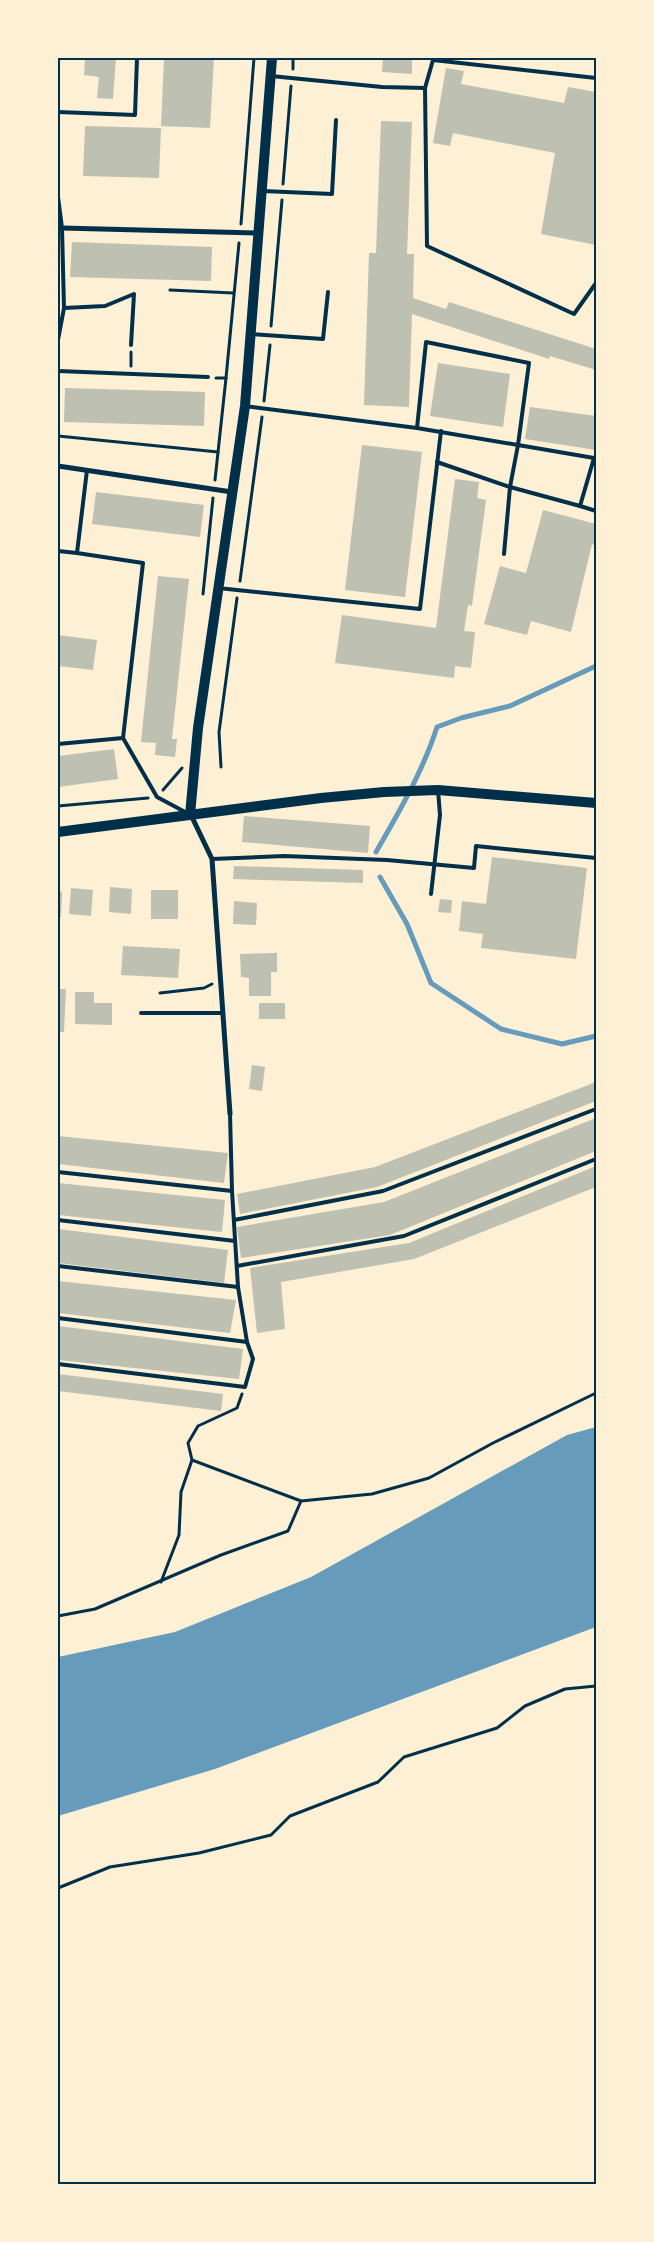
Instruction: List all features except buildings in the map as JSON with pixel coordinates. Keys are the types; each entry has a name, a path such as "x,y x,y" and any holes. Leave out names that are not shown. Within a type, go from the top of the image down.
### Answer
{"main road":[{"path":"190,814 198,728 245,406 260,233 272,58"},
{"path":"58,832 190,814 384,792 438,790 596,803"}],"street":[{"path":"62,228 260,233"},
{"path":"58,466 232,492"},
{"path":"190,814 212,859 230,1114"}],"lane":[{"path":"58,112 135,115 137,58"},
{"path":"596,78 433,59 425,88 428,246 574,314 596,283"},
{"path":"271,76 382,87 425,88"},
{"path":"263,191 332,194 336,120"},
{"path":"58,197 62,228 64,308 58,340"},
{"path":"252,334 324,339 328,292"},
{"path":"64,308 105,306 134,294 131,344"},
{"path":"417,428 426,342 529,363 510,487 504,554"},
{"path":"58,371 208,377"},
{"path":"245,406 442,431 595,459 580,506"},
{"path":"218,588 420,609 442,431"},
{"path":"437,462 510,487 596,511"},
{"path":"77,554 87,470"},
{"path":"58,551 144,563 123,738 157,797 190,814"},
{"path":"58,744 123,738"},
{"path":"431,894 440,815 438,790"},
{"path":"212,859 284,856 474,868 476,846 596,858"},
{"path":"140,1012 223,1012"},
{"path":"234,1220 383,1191 596,1109"},
{"path":"58,1364 245,1387 253,1359 247,1342 238,1287 232,1191 230,1114"},
{"path":"237,1266 404,1236 596,1159"},
{"path":"58,1172 232,1191"},
{"path":"58,1220 235,1241"},
{"path":"58,1266 238,1287"},
{"path":"58,1318 247,1342"}],"path":[{"path":"202,598 226,378 254,58"},
{"path":"170,290 233,293"},
{"path":"131,344 131,374"},
{"path":"208,377 226,378"},
{"path":"58,436 218,452"},
{"path":"58,806 157,797 185,765"},
{"path":"160,993 204,988 220,980"},
{"path":"160,1582 179,1535 181,1492 192,1460 188,1443 198,1426 236,1408 245,1387"},
{"path":"192,1460 300,1501 372,1494 429,1478 493,1443 596,1393"},
{"path":"58,1616 95,1609 221,1555 288,1531 300,1501"},
{"path":"58,1888 110,1867 199,1853 271,1835 290,1816 378,1782 404,1757 497,1728 525,1706 565,1689 596,1686"}],"water":[{"path":"596,1427 596,1627 215,1769 58,1816 58,1657 175,1632 311,1577 567,1435"}],"waterway":[{"path":"376,852 418,775 437,727 461,718 510,706 596,666"},
{"path":"380,877 407,924 431,983 501,1029 562,1044 596,1036"}]}
